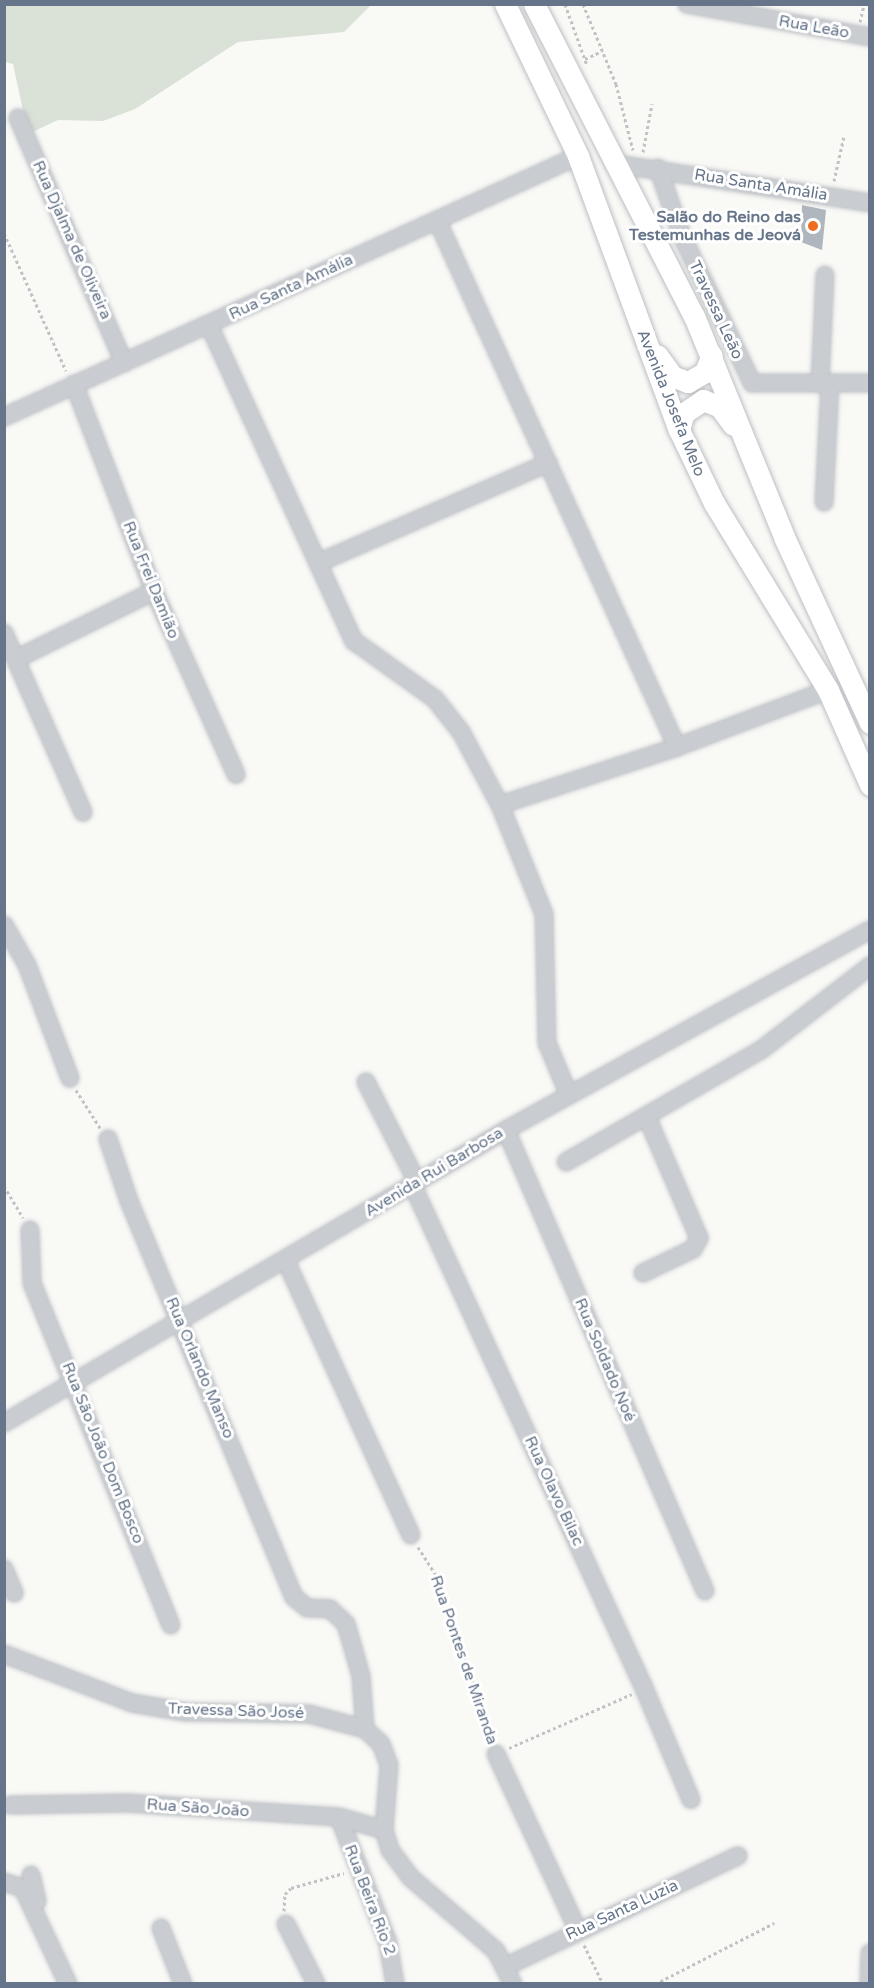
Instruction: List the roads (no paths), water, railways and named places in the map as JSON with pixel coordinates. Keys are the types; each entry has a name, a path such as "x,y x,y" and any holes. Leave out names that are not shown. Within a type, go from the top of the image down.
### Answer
{"main road":[{"name":"Avenida Josefa Melo","path":"505,4 578,156 639,327 679,430 714,503 828,690 870,785"},
{"path":"534,4 631,165 712,355 751,454 870,723"},
{"path":"639,327 680,382 697,378 712,355"},
{"path":"679,430 690,406 712,402 725,413 751,454"}],"street":[{"name":"Rua Leão","path":"687,4 870,37"},
{"name":"Rua Djalma de Oliveira","path":"18,118 124,363"},
{"name":"Rua Santa Amália","path":"4,417 578,156"},
{"name":"Rua Santa Amália","path":"631,165 870,203"},
{"name":"Travessa Leão","path":"658,168 713,307 752,383 825,384"},
{"path":"437,220 677,747"},
{"path":"824,502 825,275"},
{"path":"694,316 713,307"},
{"path":"209,325 354,641 435,699 461,732 500,805 544,914 547,1043 569,1095"},
{"path":"825,384 870,383"},
{"name":"Rua Frei Damião","path":"74,384 154,591 236,774"},
{"path":"318,563 548,463"},
{"path":"16,659 154,591"},
{"path":"4,633 84,812"},
{"path":"500,805 677,747 828,690"},
{"path":"4,925 27,965 69,1078"},
{"name":"Avenida Rui Barbosa","path":"4,1423 286,1261 506,1130 870,930"},
{"path":"566,1162 761,1050 870,966"},
{"name":"Rua Olavo Bilac","path":"366,1083 415,1183 644,1688 691,1800"},
{"path":"643,1273 693,1249 699,1238 647,1117"},
{"name":"Rua Soldado Noé","path":"506,1130 705,1591"},
{"name":"Rua Orlando Manso","path":"108,1139 294,1597 308,1608 330,1608 346,1624 361,1676 365,1729"},
{"name":"Rua São João Dom Bosco","path":"30,1230 32,1283 75,1382 171,1625"},
{"path":"286,1261 411,1535"},
{"path":"4,1569 14,1593"},
{"name":"Travessa São José","path":"4,1654 132,1703 185,1712 309,1714 365,1729"},
{"path":"365,1729 381,1744 389,1765 384,1830 399,1866 479,1934 507,1966 513,1983"},
{"name":"Rua Pontes de Miranda","path":"496,1754 578,1931"},
{"name":"Rua São João","path":"10,1805 127,1803 339,1817 384,1830"},
{"name":"Rua Beira Rio 2","path":"339,1817 388,1943 395,1983"},
{"name":"Rua Santa Luzia","path":"507,1966 738,1856"},
{"path":"31,1875 47,1940"},
{"path":"4,1882 23,1888 68,1983"},
{"path":"286,1924 316,1983"},
{"path":"161,1928 183,1983"},
{"path":"869,1983 870,1953"}],"place":[{"name":"Salão do Reino das Testemunhas de Jeová","path":"813,226"}]}
